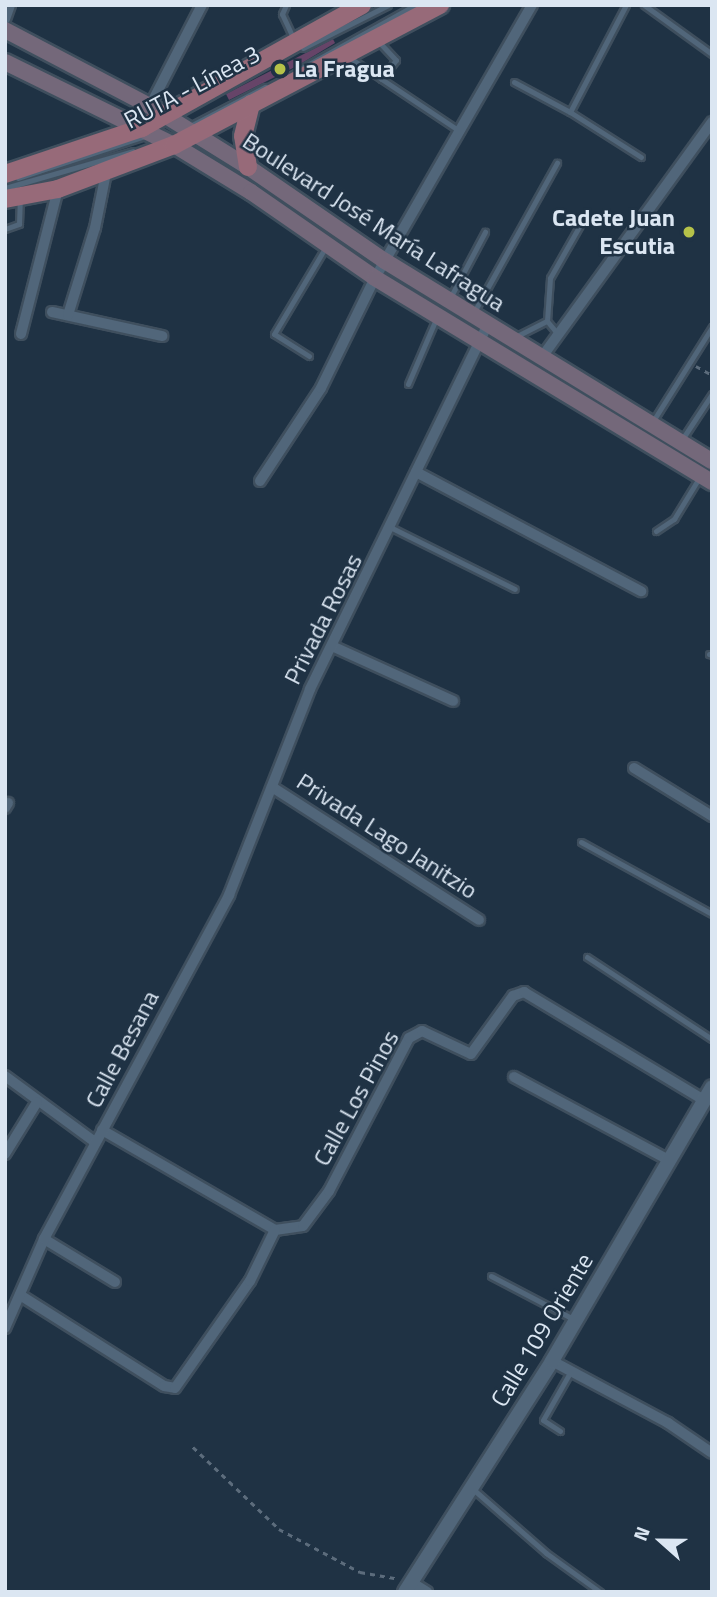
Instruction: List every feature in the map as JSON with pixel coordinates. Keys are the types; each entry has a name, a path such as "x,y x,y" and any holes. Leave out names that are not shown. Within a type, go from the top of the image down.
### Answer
{"main road":[{"path":"10,195 58,189 106,173 180,125 295,41 362,5"},
{"path":"5,174 158,137 180,125 251,104 440,5"},
{"name":"Boulevard José María Lafragua","path":"5,30 150,106 248,167 385,261 712,461"},
{"name":"Boulevard José María Lafragua","path":"5,62 158,137 375,278 706,478"},
{"path":"248,167 243,136 251,104"}],"street":[{"path":"5,19 10,5"},
{"path":"150,106 202,5"},
{"path":"260,481 321,388 375,278 532,5"},
{"path":"542,357 712,122"},
{"path":"68,315 95,228 106,173"},
{"path":"21,334 58,189"},
{"path":"52,312 162,336"},
{"name":"Privada Rosas","path":"272,788 331,646 391,528 488,324"},
{"path":"416,472 641,591"},
{"path":"331,646 453,701"},
{"path":"634,768 712,816"},
{"name":"Privada Lago Janitzio","path":"272,788 479,919"},
{"name":"Calle Besana","path":"5,1328 44,1240 229,895 272,788"},
{"name":"Calle Los Pinos","path":"275,1230 294,1228 310,1221 329,1191 409,1038 422,1031 471,1054 517,993 524,992 708,1093"},
{"path":"5,1076 95,1142"},
{"path":"514,1077 669,1160"},
{"name":"Calle 109 Oriente","path":"408,1587 552,1361 708,1093"},
{"path":"5,1154 37,1102"},
{"path":"20,1295 164,1386 174,1388 250,1281 275,1230 102,1130"},
{"path":"44,1240 115,1282"},
{"path":"552,1361 668,1423 712,1453"},
{"path":"408,1587 427,1592"}],"lane":[{"path":"286,5 282,14 295,41"},
{"name":"RUTA - Línea 3","path":"180,125 241,80 388,5"},
{"path":"180,125 415,5"},
{"path":"570,112 626,5"},
{"path":"644,5 712,54"},
{"path":"376,38 396,60 381,79"},
{"path":"345,55 461,132"},
{"path":"514,82 570,112 641,157"},
{"path":"5,229 19,224 10,195 88,167 158,137"},
{"name":"RUTA - Línea 3","path":"5,181 158,137"},
{"path":"473,315 556,163"},
{"path":"558,334 547,321 550,278 580,225"},
{"path":"449,300 485,232"},
{"path":"309,356 274,334 327,245"},
{"path":"408,384 437,316"},
{"path":"512,338 547,321"},
{"path":"651,424 712,327"},
{"path":"681,442 712,394"},
{"path":"656,531 674,519 706,478"},
{"path":"391,528 514,589"},
{"path":"581,842 712,914"},
{"path":"587,957 712,1039"},
{"path":"491,1276 576,1321"},
{"path":"560,1431 543,1420 571,1371"},
{"path":"471,1488 546,1553 600,1592"}],"path":[{"path":"690,363 712,375"},
{"path":"193,1447 279,1529 359,1572 408,1587"}],"building":[{"path":"333,39 335,43 297,66 229,100 226,94"}],"place":[{"name":"La Fragua","path":"280,69"},
{"name":"Cadete Juan Escutia","path":"689,232"}]}
